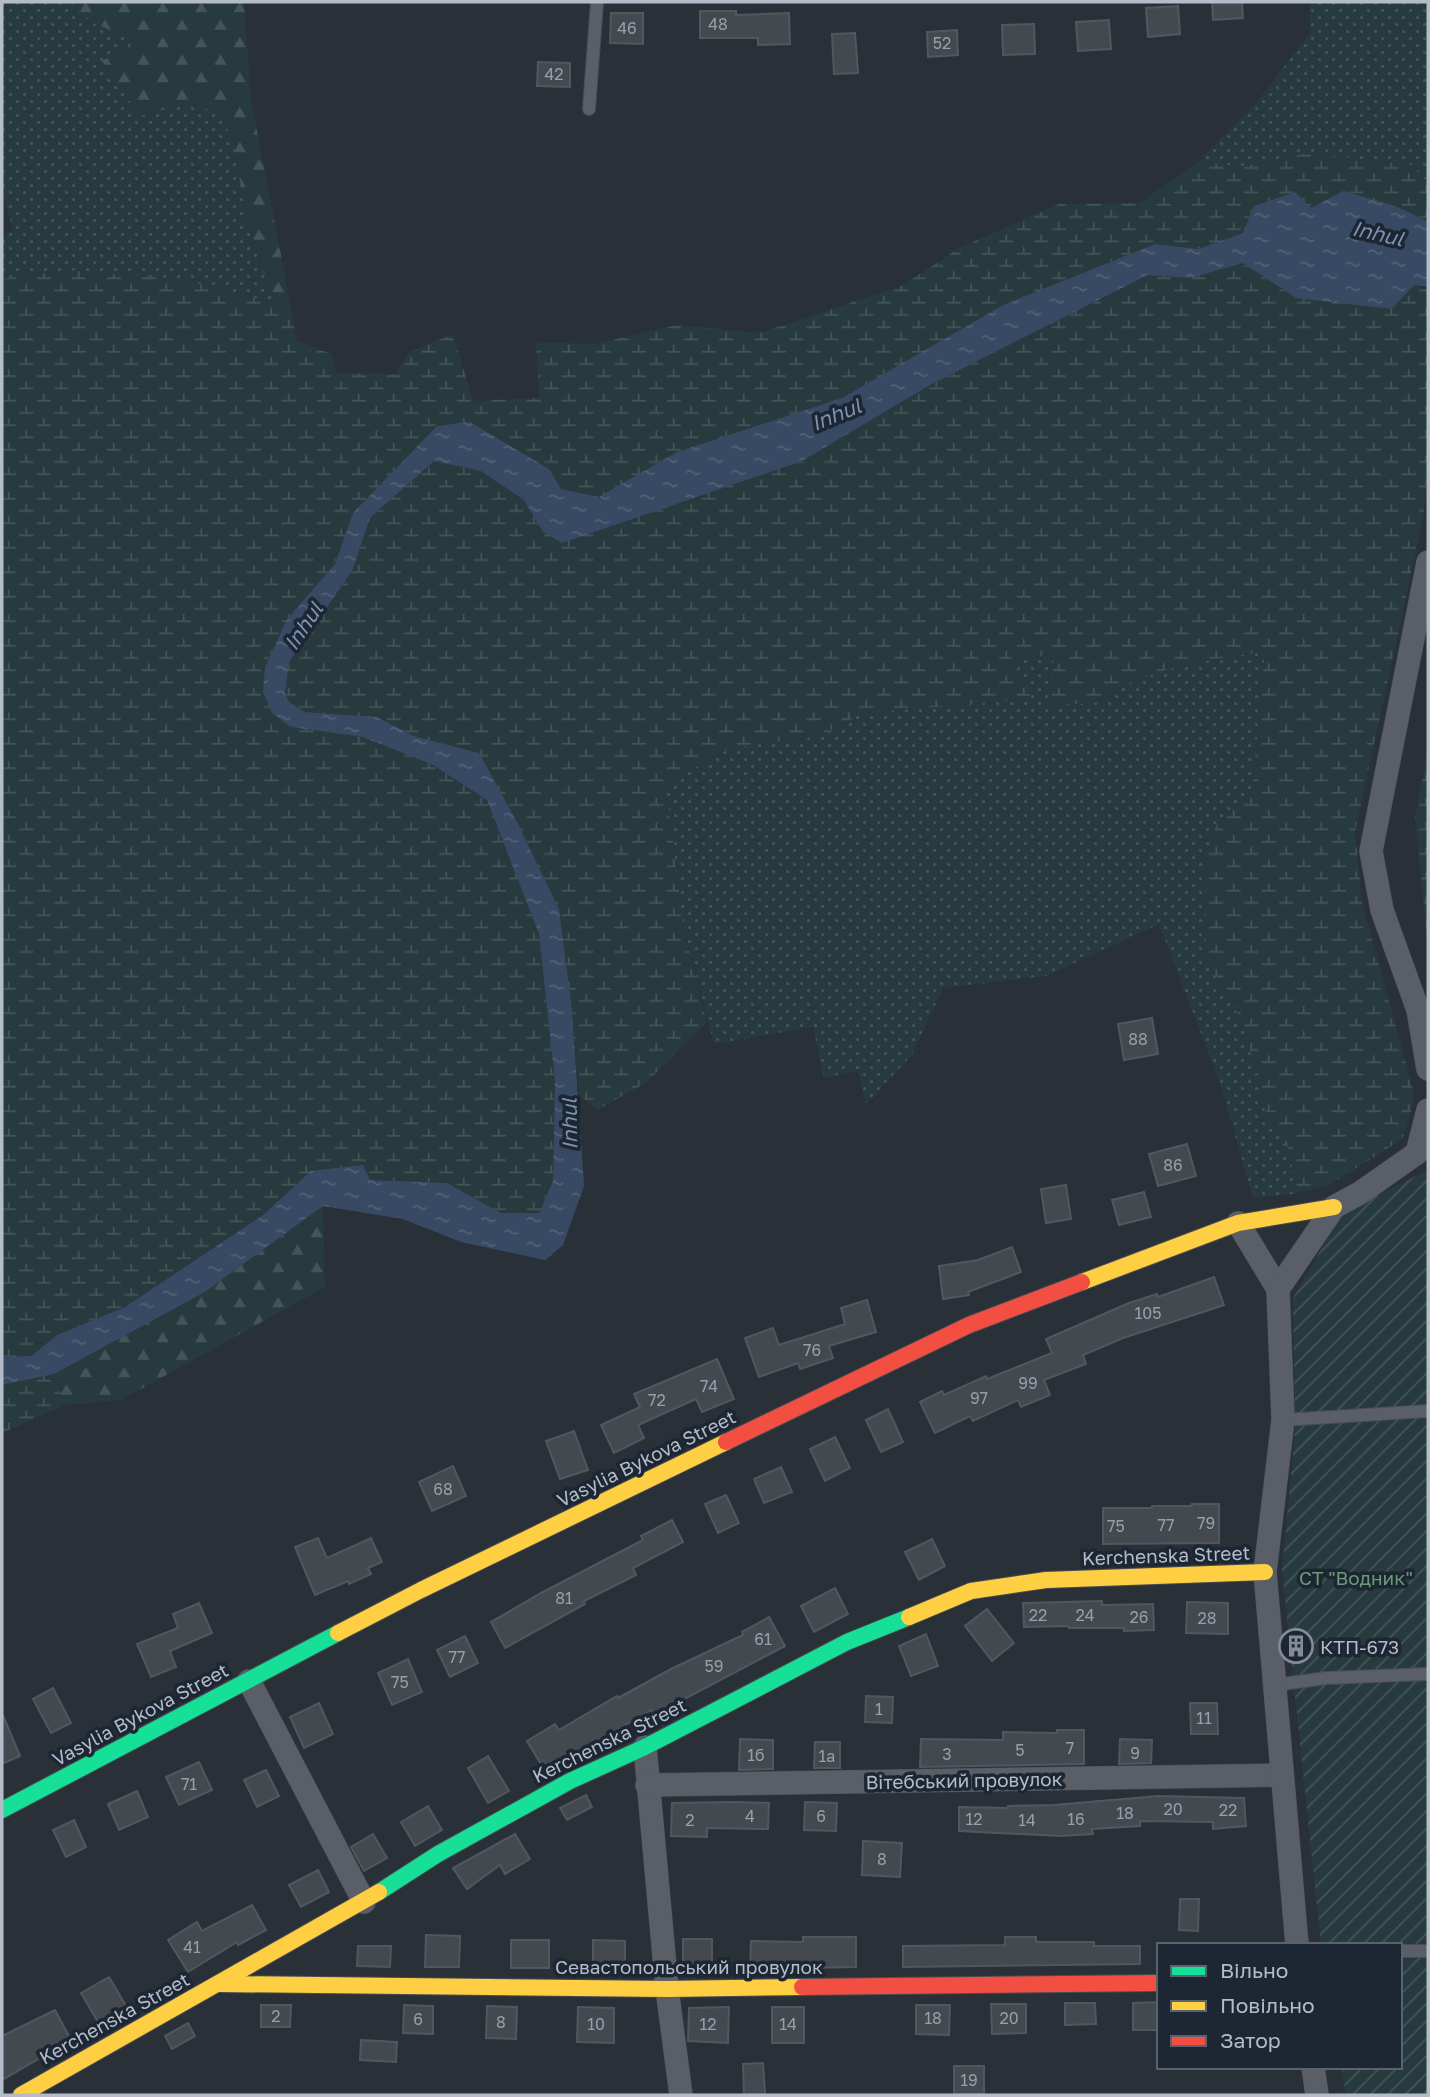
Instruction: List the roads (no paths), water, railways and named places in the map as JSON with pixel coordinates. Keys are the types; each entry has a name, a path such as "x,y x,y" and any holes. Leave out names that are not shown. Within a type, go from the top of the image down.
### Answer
{"street":[{"path":"1428,562 1371,851 1382,910 1418,1010 1428,1069"},
{"path":"1279,1289 1334,1207 1360,1193 1417,1153 1428,1110"},
{"name":"Vasylia Bykova Street","path":"2,1810 421,1590 969,1325 1238,1223 1334,1207"},
{"path":"1238,1223 1279,1289 1283,1420 1265,1572 1297,1943"},
{"name":"Kerchenska Street","path":"21,2095 364,1902 450,1847 570,1781 645,1748 847,1642 971,1591 1046,1580 1265,1572"},
{"path":"249,1681 364,1902"},
{"path":"645,1748 667,1989 681,2095"},
{"name":"Вітебський провулок","path":"647,1785 1282,1775"},
{"name":"Севастопольський провулок","path":"218,1984 667,1989 1157,1983"},
{"path":"1313,2069 1317,2095"}],"lane":[{"path":"589,109 597,2"},
{"path":"1283,1420 1428,1410"},
{"path":"1275,1685 1326,1678 1428,1674"},
{"path":"1402,1951 1428,1951"}],"water":[{"name":"Inhul","path":"1343,191 1396,206 1428,222 1428,287 1414,285 1392,309 1296,298 1243,263 1191,278 1148,275 930,385 802,461 562,543 543,532 524,500 481,471 434,461 370,518 352,571 289,662 285,693 289,702 305,712 377,717 414,736 479,753 516,820 559,909 572,1011 584,1186 563,1245 545,1260 461,1242 403,1219 323,1206 205,1292 54,1374 2,1385 2,1357 31,1356 57,1335 125,1307 263,1215 311,1171 363,1165 370,1180 447,1183 501,1213 539,1213 553,1181 555,1081 539,934 487,800 433,765 363,737 291,727 272,713 263,692 265,667 287,619 335,564 353,513 437,426 470,422 549,469 561,489 599,497 677,452 842,398 1003,305 1155,244 1198,249 1243,233 1254,206 1295,192 1311,208"}],"place":[{"name":"КТП-673","path":"1296,1646"}],"park label":[{"name":"СТ \"Водник\"","path":"1356,1577"}]}
